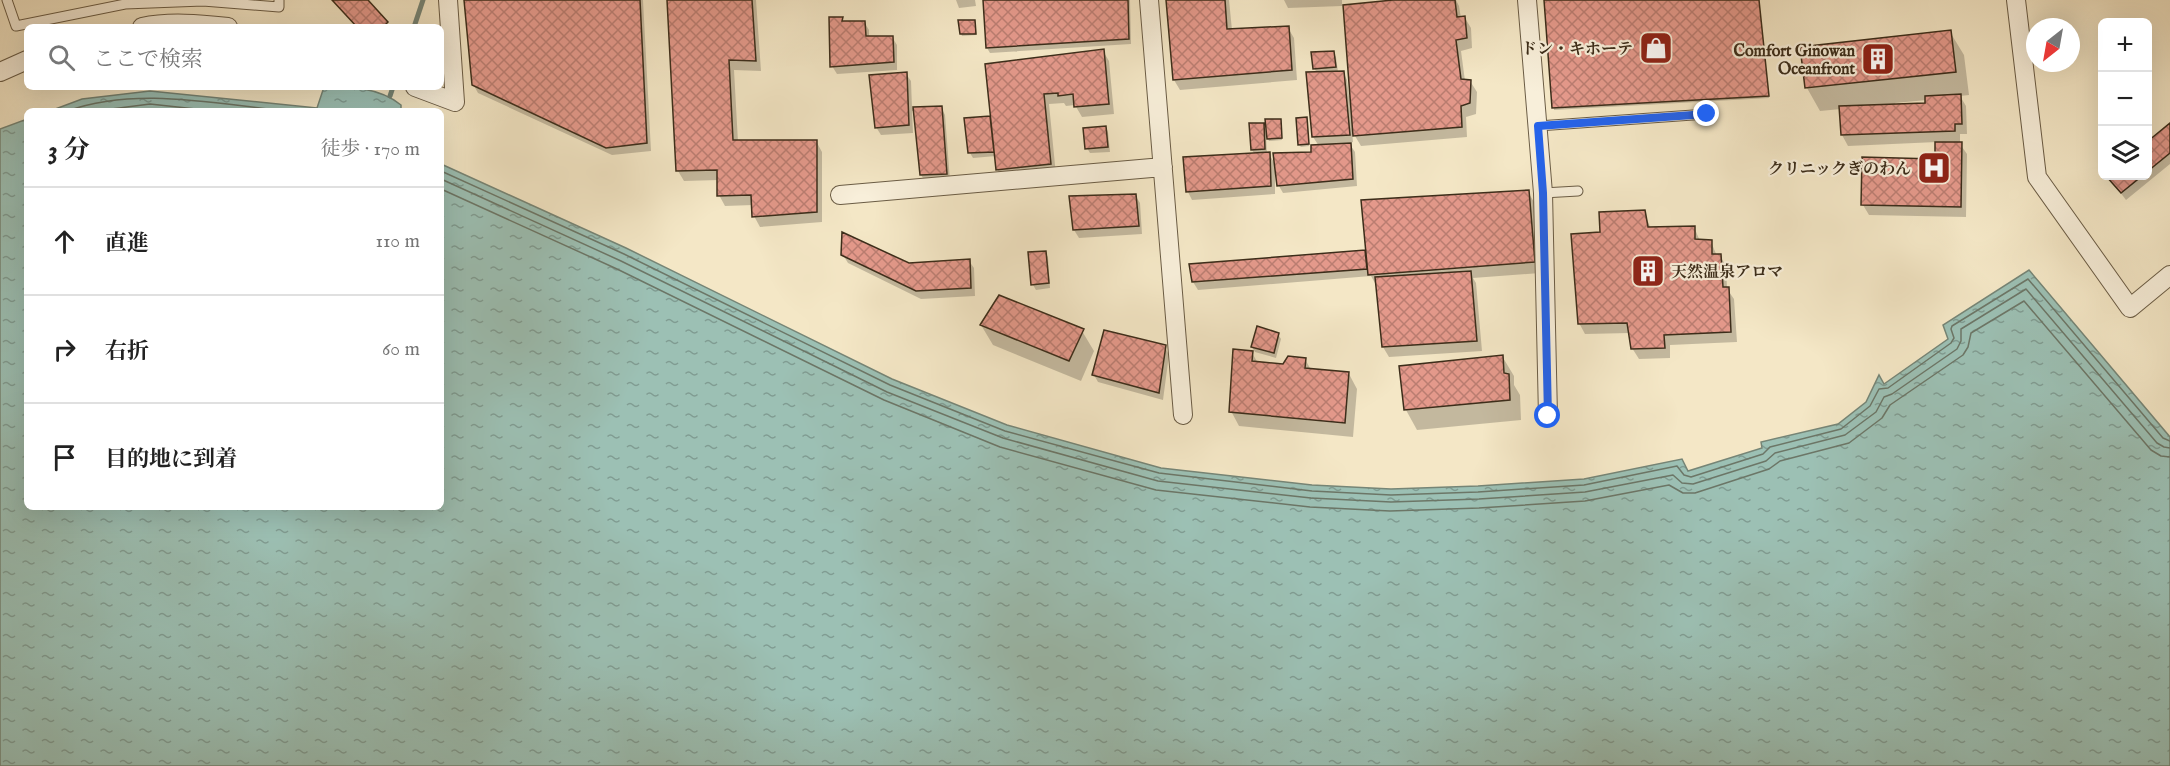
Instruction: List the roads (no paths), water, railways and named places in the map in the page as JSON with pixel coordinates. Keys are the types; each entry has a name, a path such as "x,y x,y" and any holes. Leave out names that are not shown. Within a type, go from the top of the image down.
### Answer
{"street":[{"path":"423,90 454,102 448,0"},
{"path":"1149,0 1183,415"},
{"path":"1527,0 1543,193 1548,416"},
{"path":"2016,0 2037,177 2130,308 2170,274"},
{"path":"0,72 24,61"},
{"path":"840,195 1163,167"}],"lane":[{"path":"7,0 16,26 24,24"},
{"path":"25,24 124,3 203,1 279,7 279,0"},
{"path":"1538,126 1707,114"},
{"path":"1543,193 1578,191"}],"water":[{"path":"323,90 374,91 401,105 401,108 317,108"},
{"path":"150,91 317,108 58,108 82,99"},
{"path":"24,120 24,510 444,510 444,165 626,248 892,379 1007,425 1161,468 1312,485 1391,489 1584,479 1682,459 1688,471 1762,448 1761,442 1838,424 1866,402 1879,375 1884,384 1948,339 1943,325 2029,270 2170,437 2170,766 0,766 0,129"}],"waterway":[{"path":"415,24 423,0"},
{"path":"390,96 392,90"}],"place":[{"name":"ドン・キホーテ","path":"1656,48"},
{"name":"Comfort Ginowan Oceanfront","path":"1878,59"},
{"name":"クリニックぎのわん","path":"1934,168"},
{"name":"天然温泉アロマ","path":"1648,271"}]}
